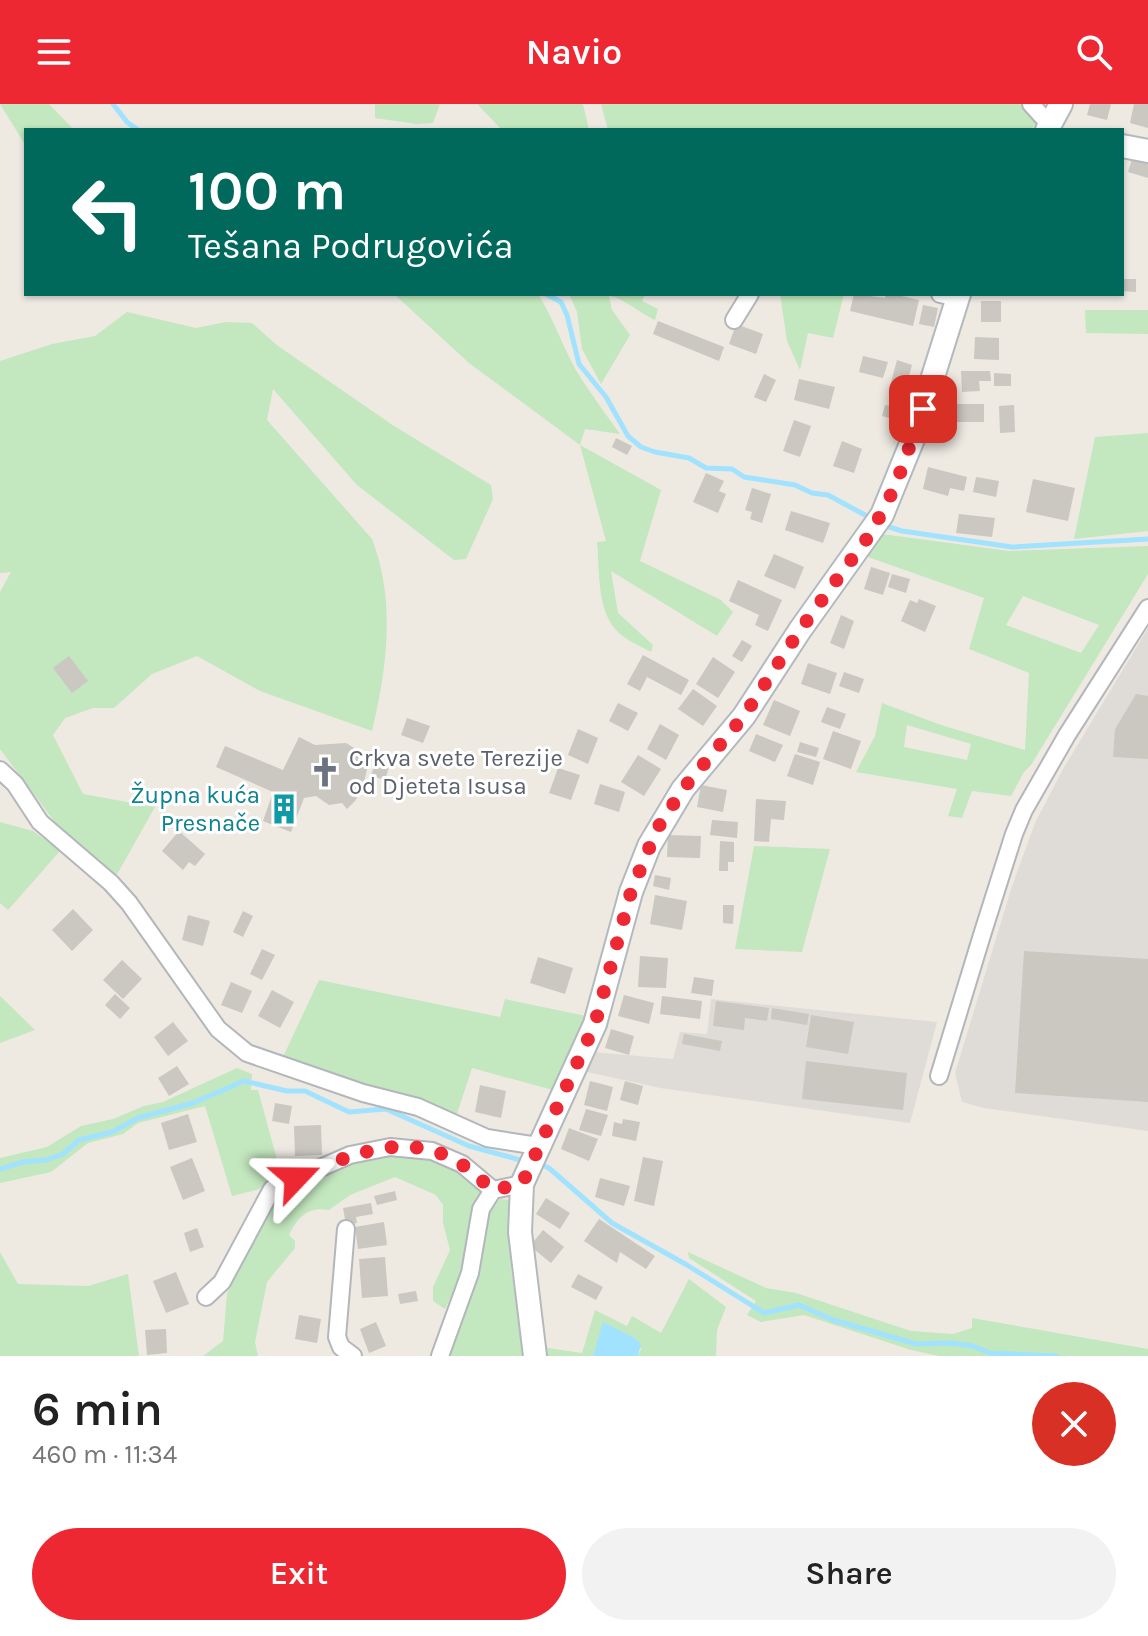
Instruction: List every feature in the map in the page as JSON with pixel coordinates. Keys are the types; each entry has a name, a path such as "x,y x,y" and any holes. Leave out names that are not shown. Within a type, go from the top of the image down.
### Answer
{"street":[{"path":"1031,104 1052,128 1061,104"},
{"path":"1124,146 1148,151"},
{"path":"734,320 749,296"},
{"path":"535,1356 520,1232 530,1164 595,1024 631,892 657,829 683,789 744,716 787,648 882,515 915,434 953,296"},
{"path":"939,1076 995,892 1024,810 1067,735 1148,608"},
{"path":"0,770 15,784 40,822 111,883 129,903 218,1029 247,1053 363,1093 418,1107 487,1138 530,1164"},
{"path":"206,1297 222,1282 272,1189 350,1155 390,1147 432,1151 462,1164 493,1190"},
{"path":"440,1356 470,1273 481,1209 493,1190 530,1164"},
{"path":"346,1229 337,1337 341,1347 353,1356"}],"shaded area":[{"path":"1148,628 1148,1131 984,1108 962,1102 955,1073 1012,886 1035,823 1063,769"},
{"path":"711,999 937,1022 910,1123 660,1088 583,1071 592,1052 673,1059 680,1032 707,1034"}],"green space":[{"path":"0,104 49,104 72,128 24,128 24,143"},
{"path":"375,104 440,104 433,123 416,124 375,118"},
{"path":"477,104 583,104 589,128 500,128"},
{"path":"601,104 1021,104 1037,122 1032,128 607,128"},
{"path":"396,296 539,296 577,372 620,434 585,429 580,445 469,363"},
{"path":"570,296 609,296 612,310 630,335 601,384 582,349 577,312"},
{"path":"609,296 644,296 642,301 658,309 655,320 620,299"},
{"path":"780,296 844,296 833,338 808,333 800,370 787,341"},
{"path":"1085,310 1148,310 1148,334 1086,333"},
{"path":"127,312 196,328 226,322 252,323 278,346 394,426 491,485 493,499 466,559 454,560 357,485 273,389 267,420 372,539 380,562 387,635 382,683 372,731 260,691 197,656 152,674 114,708 93,708 65,718 53,735 83,794 155,807 115,878 57,825 0,749 0,592 11,572 0,573 0,361 52,344 95,336"},
{"path":"1148,433 1148,531 1074,539 1095,437"},
{"path":"580,445 661,490 640,561 721,600 733,612 717,636 611,571 618,613 653,645 651,652 619,633 612,624 606,614 599,578 597,542 606,541"},
{"path":"882,534 1009,551 1148,546 1148,574 1011,796 972,791 962,818 948,816 957,789 856,772 875,736 882,703 941,725 1025,750 1029,673 969,649 984,598 868,557","holes":["1023,596 1099,625 1081,653 1006,625","907,725 971,744 967,760 904,747"]},
{"path":"0,822 33,831 60,851 8,910 0,903"},
{"path":"754,846 830,849 802,952 735,949"},
{"path":"319,980 500,1017 505,999 586,1016 556,1091 472,1068 456,1117 282,1059"},
{"path":"0,996 35,1030 0,1043"},
{"path":"237,1068 252,1074 251,1090 258,1090 282,1178 256,1190 232,1196 205,1106 138,1123 123,1134 88,1143 51,1172 0,1183 0,1158 47,1147 81,1126 163,1102"},
{"path":"379,1151 446,1161 485,1190 465,1266 445,1309 433,1301 433,1287 450,1250 443,1223 443,1205 436,1195 395,1177 350,1195 329,1210 310,1211 296,1223 289,1235 295,1241 295,1248 267,1282 255,1342 258,1356 203,1356 223,1341 227,1294 276,1194"},
{"path":"500,1199 510,1200 511,1270 526,1356 448,1356 480,1272 485,1217"},
{"path":"0,1252 18,1284 88,1286 128,1274 139,1356 0,1356"},
{"path":"688,1252 766,1288 796,1293 911,1331 953,1334 972,1328 972,1318 1148,1349 1148,1356 939,1356 804,1315 761,1322 747,1315 756,1301 689,1258"},
{"path":"689,1279 726,1307 717,1330 716,1356 638,1356 641,1349 635,1338 604,1323 593,1356 543,1356 541,1347 582,1353 595,1310 627,1326 632,1316 661,1333"}],"water":[{"path":"603,1322 635,1338 641,1344 638,1356 593,1356"}],"building":[{"path":"1090,104 1111,104 1107,120 1087,115"},
{"path":"1134,104 1148,104 1148,128 1130,123"},
{"path":"1132,159 1148,164 1148,178 1128,172"},
{"path":"1124,279 1136,279 1136,292 1124,291"},
{"path":"854,296 902,296 919,300 913,326 850,311"},
{"path":"981,301 1001,301 1001,322 981,322"},
{"path":"923,305 938,308 934,327 919,324"},
{"path":"658,321 724,347 719,361 653,334"},
{"path":"736,324 763,334 756,354 729,344"},
{"path":"975,337 999,338 999,360 974,359"},
{"path":"863,356 888,362 883,378 859,372"},
{"path":"897,360 912,365 905,390 890,386"},
{"path":"961,371 990,371 991,381 979,381 980,391 962,392"},
{"path":"994,373 1011,374 1011,386 994,386"},
{"path":"764,374 776,380 766,402 754,397"},
{"path":"799,379 835,387 829,409 794,400"},
{"path":"955,404 984,404 984,422 954,422"},
{"path":"885,405 904,409 900,421 882,416"},
{"path":"1014,405 1015,432 1000,433 999,406"},
{"path":"794,420 811,426 800,457 783,451"},
{"path":"616,438 632,446 627,455 612,447"},
{"path":"842,441 862,449 854,473 833,466"},
{"path":"928,467 967,477 964,491 950,488 948,496 923,489"},
{"path":"706,473 724,481 719,491 726,494 718,513 693,502"},
{"path":"976,477 999,481 996,497 973,492"},
{"path":"1033,479 1075,488 1068,521 1026,512"},
{"path":"752,488 771,494 762,523 750,519 752,512 745,510"},
{"path":"791,511 830,523 823,543 785,530"},
{"path":"959,514 995,518 992,537 956,533"},
{"path":"774,554 804,567 795,589 764,576"},
{"path":"871,567 890,573 883,595 864,589"},
{"path":"892,574 910,579 906,593 888,587"},
{"path":"738,580 782,600 768,631 755,625 759,615 729,601"},
{"path":"919,599 936,606 925,632 901,621 910,600 917,603"},
{"path":"841,615 854,621 844,649 830,643"},
{"path":"742,640 752,646 742,662 732,656"},
{"path":"643,655 689,680 681,695 647,677 640,691 627,684"},
{"path":"69,656 88,681 72,693 53,668"},
{"path":"713,657 735,672 718,698 696,684"},
{"path":"808,663 837,673 830,694 801,684"},
{"path":"844,672 864,679 859,693 839,686"},
{"path":"693,689 717,706 703,726 678,709"},
{"path":"1136,694 1148,696 1148,759 1113,757 1115,729"},
{"path":"774,700 800,711 790,736 763,725"},
{"path":"618,703 638,713 628,731 609,721"},
{"path":"827,707 846,714 840,729 821,722"},
{"path":"407,718 430,726 423,743 401,735"},
{"path":"660,724 679,735 666,760 647,749"},
{"path":"578,729 598,738 588,764 568,755"},
{"path":"833,731 861,741 851,769 823,759"},
{"path":"756,734 783,745 775,762 749,751"},
{"path":"299,737 315,745 346,743 356,749 360,759 369,760 363,787 347,809 342,803 329,805 316,796 304,798 291,832 263,821 273,792 216,767 225,746 283,770"},
{"path":"800,742 819,748 816,757 797,752"},
{"path":"795,754 820,762 813,785 787,776"},
{"path":"638,755 661,769 644,796 621,782"},
{"path":"376,760 390,764 385,780 371,776"},
{"path":"558,768 580,775 571,800 549,793"},
{"path":"600,784 625,792 619,812 594,804"},
{"path":"701,785 727,790 723,812 697,807"},
{"path":"756,799 786,801 784,820 771,819 769,842 754,841"},
{"path":"712,820 738,822 737,838 710,835"},
{"path":"179,831 205,854 195,866 189,862 183,870 162,851"},
{"path":"668,835 701,836 700,858 667,857"},
{"path":"720,841 734,842 734,862 728,862 728,871 719,871"},
{"path":"655,875 671,878 669,890 653,886"},
{"path":"655,895 687,901 682,930 650,924"},
{"path":"723,905 734,905 733,924 723,923"},
{"path":"73,909 93,930 72,951 52,930"},
{"path":"243,911 253,916 243,937 233,932"},
{"path":"188,915 210,921 203,946 182,940"},
{"path":"262,949 275,955 262,980 250,974"},
{"path":"1024,951 1148,959 1148,1102 1015,1093"},
{"path":"640,956 668,958 666,988 638,987"},
{"path":"538,957 573,968 565,994 530,983"},
{"path":"122,960 142,979 123,999 103,980"},
{"path":"694,977 714,980 712,996 691,993"},
{"path":"231,982 252,991 242,1013 221,1005"},
{"path":"272,990 294,1002 280,1028 258,1016"},
{"path":"115,994 130,1008 120,1019 105,1005"},
{"path":"624,995 654,1003 649,1024 618,1016"},
{"path":"662,996 702,1001 700,1019 660,1014"},
{"path":"716,1001 769,1008 767,1021 745,1018 744,1030 713,1026"},
{"path":"772,1008 809,1014 807,1025 771,1019"},
{"path":"811,1015 854,1022 848,1054 806,1047"},
{"path":"173,1022 188,1041 168,1056 154,1037"},
{"path":"611,1029 634,1036 629,1055 605,1048"},
{"path":"684,1034 722,1041 720,1051 682,1044"},
{"path":"806,1061 907,1073 903,1110 802,1099"},
{"path":"177,1066 189,1084 169,1096 158,1078"},
{"path":"590,1081 613,1087 607,1111 584,1105"},
{"path":"625,1081 643,1086 638,1105 620,1100"},
{"path":"480,1085 506,1091 501,1118 475,1112"},
{"path":"275,1103 292,1106 289,1124 272,1121"},
{"path":"586,1109 608,1115 601,1136 579,1130"},
{"path":"188,1114 197,1142 169,1150 161,1123"},
{"path":"623,1119 640,1122 636,1141 612,1136 614,1122 622,1124"},
{"path":"321,1125 322,1155 295,1156 294,1126"},
{"path":"569,1128 598,1139 589,1161 561,1149"},
{"path":"643,1157 663,1161 654,1206 634,1201"},
{"path":"192,1158 205,1191 183,1200 170,1167"},
{"path":"600,1178 630,1186 624,1206 595,1197"},
{"path":"395,1191 397,1200 377,1205 374,1196"},
{"path":"546,1198 570,1213 560,1229 536,1214"},
{"path":"371,1203 373,1214 356,1217 357,1223 346,1225 343,1208"},
{"path":"599,1219 655,1256 646,1269 620,1252 617,1263 584,1241"},
{"path":"384,1222 387,1245 358,1249 355,1227"},
{"path":"197,1228 204,1247 190,1252 184,1233"},
{"path":"543,1230 564,1247 551,1263 530,1246"},
{"path":"385,1257 388,1296 362,1298 359,1259"},
{"path":"176,1272 189,1304 166,1313 153,1281"},
{"path":"578,1274 603,1287 596,1300 571,1287"},
{"path":"416,1291 418,1301 400,1304 398,1294"},
{"path":"299,1315 321,1319 317,1343 295,1339"},
{"path":"376,1322 386,1346 369,1353 360,1329"},
{"path":"166,1329 167,1353 147,1355 145,1330"}],"waterway":[{"path":"113,104 135,128"},
{"path":"550,296 561,302 567,315 579,364 606,397 628,436 641,447 689,458 706,468 732,469 744,477 795,485 812,493 828,495 865,515"},
{"path":"889,527 1012,547 1148,539"},
{"path":"0,1169 63,1154 79,1140 112,1132 138,1118 193,1103 244,1081 287,1091 305,1091 349,1112 386,1109 469,1146 528,1162"},
{"path":"537,1163 549,1168 612,1223 764,1313 799,1305 833,1320 916,1344 951,1343 990,1353 1056,1356"}],"place":[{"name":"Crkva svete Terezije od Djeteta Isusa","path":"325,772"},
{"name":"Župna kuća Presnače","path":"284,809"}],"route":[{"path":"296,1178 363,1150 390,1147 432,1151 451,1158 493,1190 522,1184 595,1024 631,892 657,829 683,789 744,716 787,648 871,533 895,487 923,409"}]}
